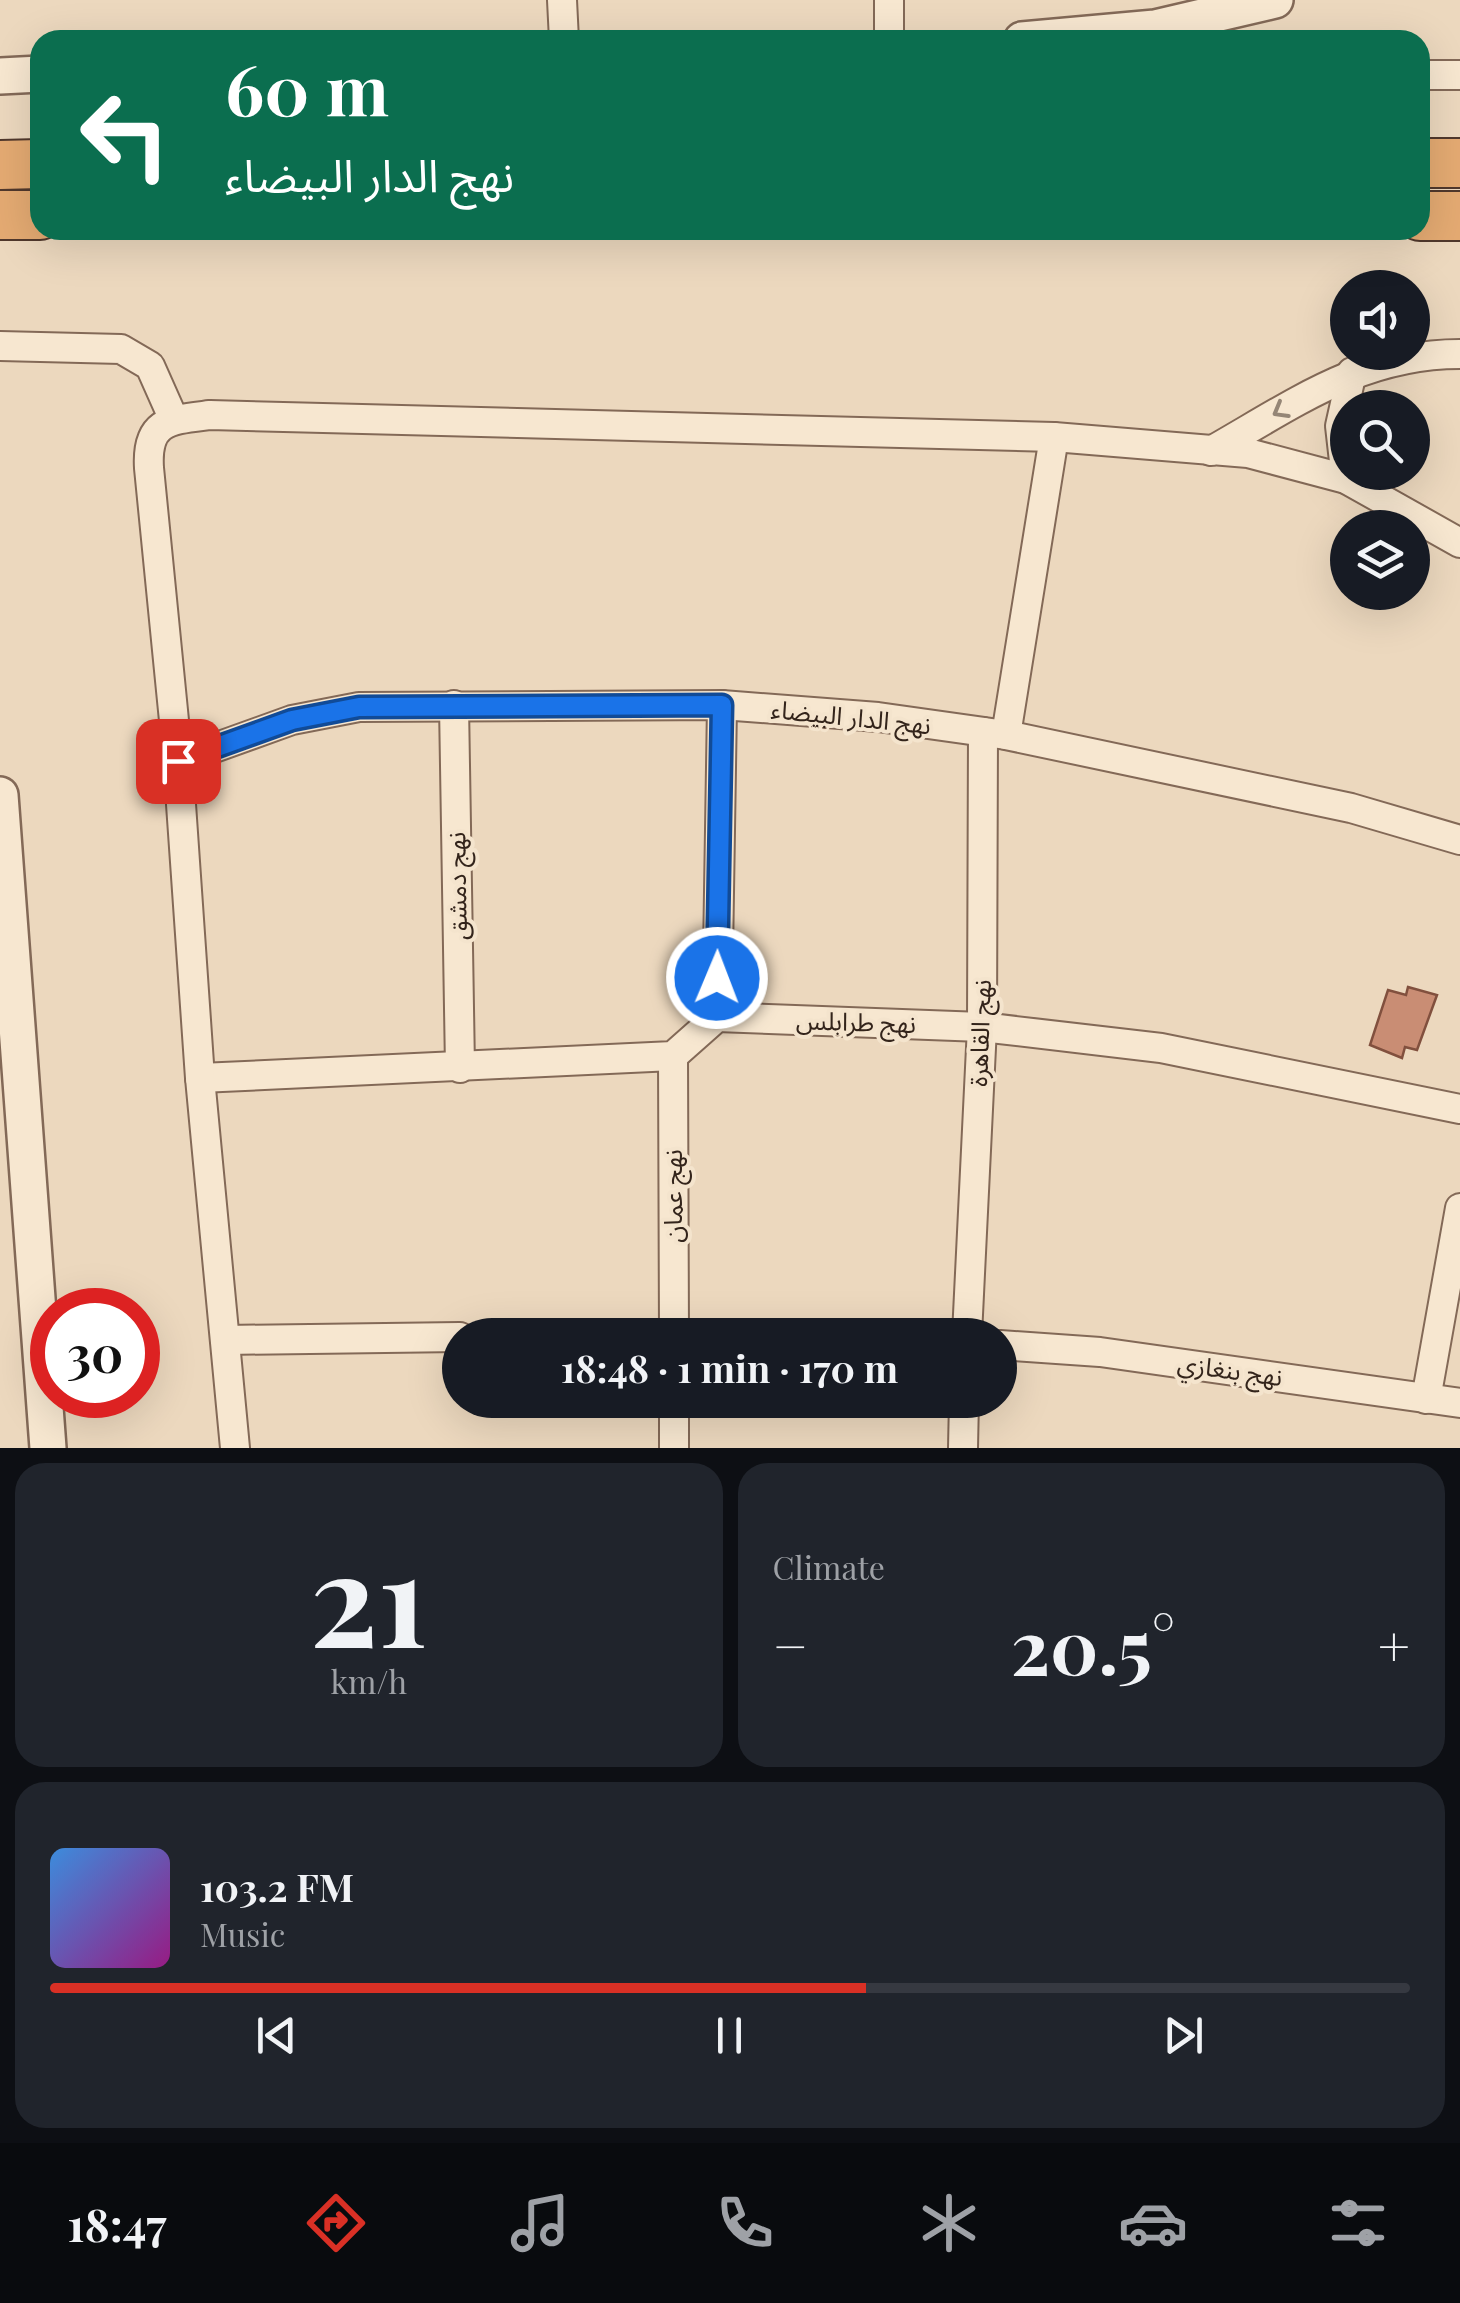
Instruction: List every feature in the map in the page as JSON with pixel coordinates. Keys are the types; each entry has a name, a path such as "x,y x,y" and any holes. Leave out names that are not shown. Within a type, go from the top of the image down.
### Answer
{"highway":[{"path":"1430,163 1460,164"},
{"path":"0,165 30,164"},
{"path":"0,216 30,215"},
{"path":"1430,216 1460,216"}],"street":[{"path":"562,0 564,30"},
{"path":"889,0 890,30"},
{"path":"1173,30 1275,0"},
{"path":"0,76 30,74"},
{"path":"1430,75 1460,75"},
{"path":"0,346 121,349 150,366 174,420"},
{"path":"1210,451 1352,372 1392,359 1460,354"},
{"path":"1348,390 1352,372"},
{"path":"235,1448 148,446 154,431 174,420 210,415 1054,436 1248,454 1330,475"},
{"name":"نهج القاهرة","path":"968,1318 994,734 1054,436"},
{"path":"1366,490 1460,543"},
{"name":"نهج دمشق","path":"454,704 460,1068"},
{"path":"200,1078 673,1056 716,1017 722,705"},
{"name":"نهج الدار البيضاء","path":"178,761 292,720 359,707 722,705 994,734 1351,808 1460,840"},
{"path":"0,795 48,1448"},
{"name":"نهج طرابلس","path":"716,1017 982,1027 1161,1048 1460,1109"},
{"name":"نهج عمان","path":"673,1056 674,1318"},
{"path":"1426,1399 1460,1208"},
{"path":"226,1340 442,1338"},
{"name":"نهج بنغازي","path":"1017,1346 1100,1352 1460,1404"},
{"path":"674,1418 674,1448"},
{"path":"962,1448 963,1418"}],"building":[{"path":"1408,987 1437,995 1417,1050 1405,1047 1402,1058 1370,1045 1388,990 1406,995"}],"route":[{"path":"178,761 292,720 359,707 722,705 717,978"}]}
